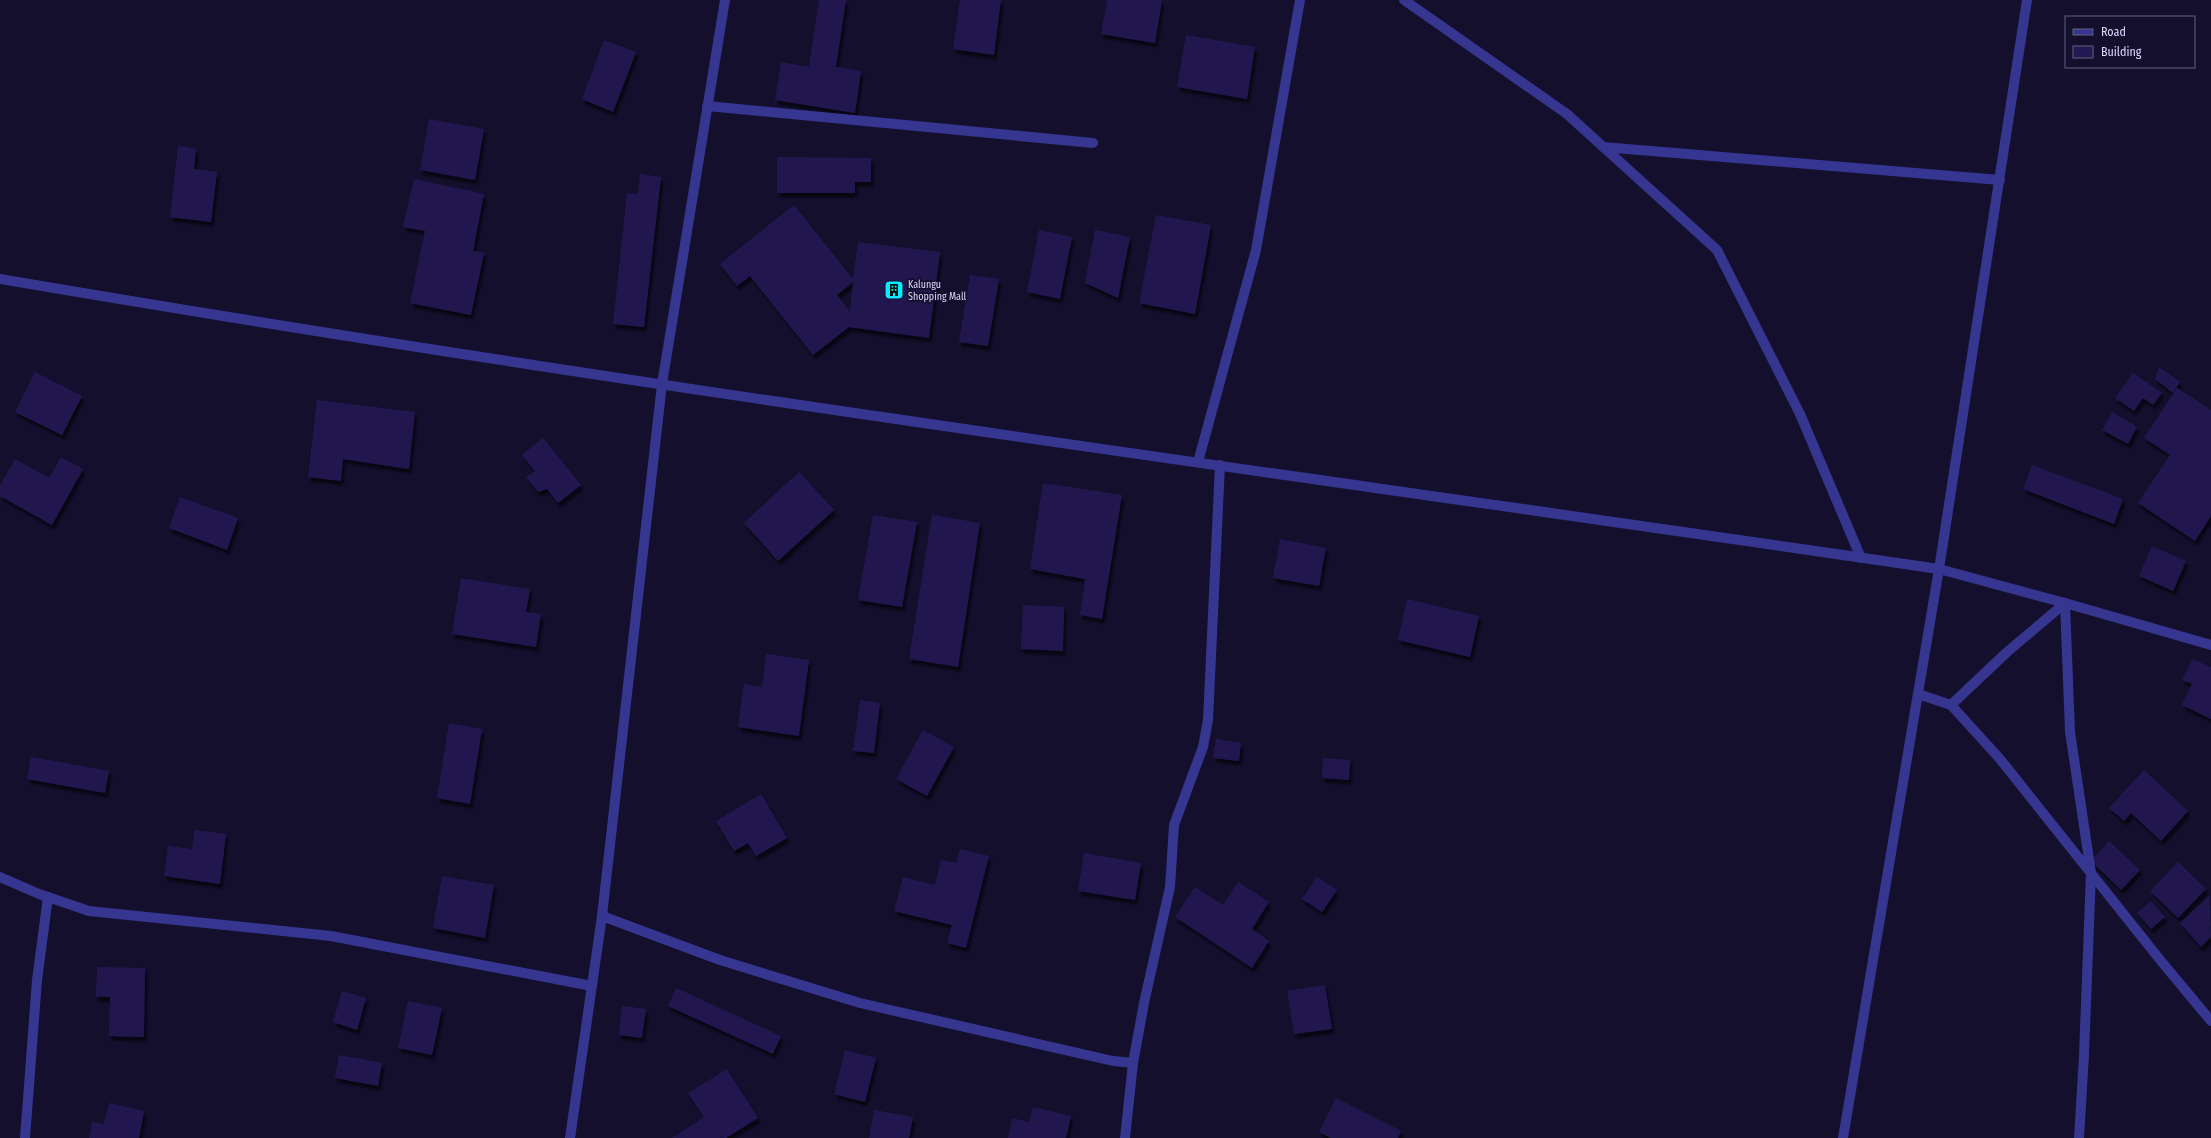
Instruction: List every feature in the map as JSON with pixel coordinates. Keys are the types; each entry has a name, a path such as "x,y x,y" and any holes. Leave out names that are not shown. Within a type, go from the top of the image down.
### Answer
{"street":[{"path":"570,1138 602,916 662,384 725,0"},
{"path":"1198,462 1256,250 1300,0"},
{"path":"1404,0 1567,114 1717,250 1800,414 1861,558"},
{"path":"1843,1138 1939,569 2027,0"},
{"path":"707,106 1093,143"},
{"path":"1603,147 2000,180"},
{"path":"0,279 248,321 662,384 1939,569 2211,645"},
{"path":"1125,1138 1133,1063 1144,1003 1170,887 1174,825 1201,753 1208,720 1220,465"},
{"path":"1951,705 2006,653 2065,603"},
{"path":"2065,603 2070,732 2091,873 2084,1055 2079,1138"},
{"path":"1918,694 1951,705 2000,760 2211,1021"},
{"path":"0,877 88,911 331,936 592,986"},
{"path":"25,1138 37,980 48,896"},
{"path":"602,916 720,960 860,1003 1114,1061 1133,1063"}],"building":[{"path":"819,0 846,0 836,67 861,71 855,113 775,100 781,62 809,67"},
{"path":"960,0 1001,0 994,55 953,49"},
{"path":"1107,0 1162,0 1155,43 1101,34"},
{"path":"1186,35 1255,47 1247,99 1177,87"},
{"path":"604,40 636,52 613,112 582,99"},
{"path":"429,119 484,129 475,180 420,170"},
{"path":"178,146 196,149 194,169 217,172 211,222 170,217"},
{"path":"777,157 871,158 871,182 855,182 855,193 777,193"},
{"path":"640,174 661,177 644,327 613,324 627,193 638,194"},
{"path":"414,179 484,194 473,251 484,253 471,315 410,303 425,231 403,227"},
{"path":"794,205 853,279 858,242 940,252 929,338 849,327 813,355 750,276 737,286 720,264","holes":["853,282 850,312 837,295"]},
{"path":"1156,215 1211,225 1195,314 1139,303"},
{"path":"1039,230 1072,237 1060,299 1027,292"},
{"path":"1095,230 1130,237 1118,298 1085,283"},
{"path":"970,275 999,279 988,346 959,342"},
{"path":"2159,367 2180,382 2173,393 2155,379"},
{"path":"35,372 82,396 62,435 15,412"},
{"path":"2133,373 2162,393 2153,405 2143,398 2134,411 2115,398"},
{"path":"2177,388 2211,410 2211,516 2195,541 2138,503 2170,455 2144,438"},
{"path":"317,400 415,412 409,469 343,459 341,481 308,477"},
{"path":"2112,412 2137,427 2128,444 2102,430"},
{"path":"543,438 581,485 558,503 547,489 538,492 526,477 535,471 522,455"},
{"path":"61,457 83,469 52,525 0,496 0,486 15,459 49,478"},
{"path":"2032,465 2123,499 2114,524 2023,489"},
{"path":"799,472 834,510 778,561 744,523"},
{"path":"1043,483 1122,495 1102,619 1080,615 1085,579 1030,569"},
{"path":"180,497 238,518 227,550 169,528"},
{"path":"873,515 917,522 902,607 858,600"},
{"path":"932,515 980,523 958,667 909,659"},
{"path":"1280,539 1326,548 1319,586 1273,578"},
{"path":"2152,546 2186,561 2173,591 2139,576"},
{"path":"461,578 530,589 526,612 541,614 536,647 452,634"},
{"path":"1407,599 1479,616 1470,657 1398,640"},
{"path":"1023,605 1064,607 1063,651 1021,649"},
{"path":"766,654 809,660 799,736 738,727 744,684 762,687"},
{"path":"2192,659 2211,667 2211,719 2182,705 2192,684 2182,680"},
{"path":"860,700 880,703 874,753 853,751"},
{"path":"449,723 482,729 470,804 437,798"},
{"path":"923,730 954,747 927,796 896,779"},
{"path":"1216,739 1241,743 1239,761 1213,758"},
{"path":"31,757 109,771 105,793 27,779"},
{"path":"1323,758 1350,760 1349,780 1322,778"},
{"path":"2144,770 2188,811 2161,841 2131,813 2124,821 2109,808"},
{"path":"761,794 787,838 756,856 748,843 734,851 716,821"},
{"path":"195,830 226,834 220,884 164,876 168,846 192,849"},
{"path":"2109,841 2140,870 2121,890 2091,861"},
{"path":"960,849 989,856 966,948 947,943 952,925 894,911 903,877 935,885 941,860 956,863"},
{"path":"1084,853 1141,863 1135,900 1078,891"},
{"path":"2178,862 2206,889 2178,918 2150,891"},
{"path":"442,876 494,885 485,938 433,928"},
{"path":"1317,877 1337,890 1322,912 1302,899"},
{"path":"1238,882 1269,902 1252,929 1269,941 1252,968 1175,917 1195,887 1223,905"},
{"path":"2210,895 2211,937 2201,947 2180,923"},
{"path":"2151,901 2165,917 2151,929 2137,913"},
{"path":"97,967 145,968 144,1037 109,1036 110,997 96,997"},
{"path":"1325,985 1332,1029 1294,1034 1287,991"},
{"path":"676,988 781,1036 773,1054 668,1006"},
{"path":"342,991 366,998 357,1030 333,1022"},
{"path":"408,1001 442,1008 432,1055 398,1048"},
{"path":"622,1006 646,1009 642,1038 619,1035"},
{"path":"845,1050 876,1058 865,1102 834,1094"},
{"path":"339,1055 382,1063 378,1086 335,1078"},
{"path":"727,1069 758,1118 726,1138 672,1138 704,1117 688,1093"},
{"path":"1336,1098 1401,1131 1398,1138 1331,1138 1319,1132"},
{"path":"109,1103 144,1111 139,1138 89,1138 92,1122 104,1124"},
{"path":"1033,1107 1071,1116 1066,1138 1008,1138 1012,1118 1029,1122"},
{"path":"874,1110 913,1117 909,1138 869,1138"}],"place":[{"name":"Kalungu Shopping Mall","path":"894,290"}]}
